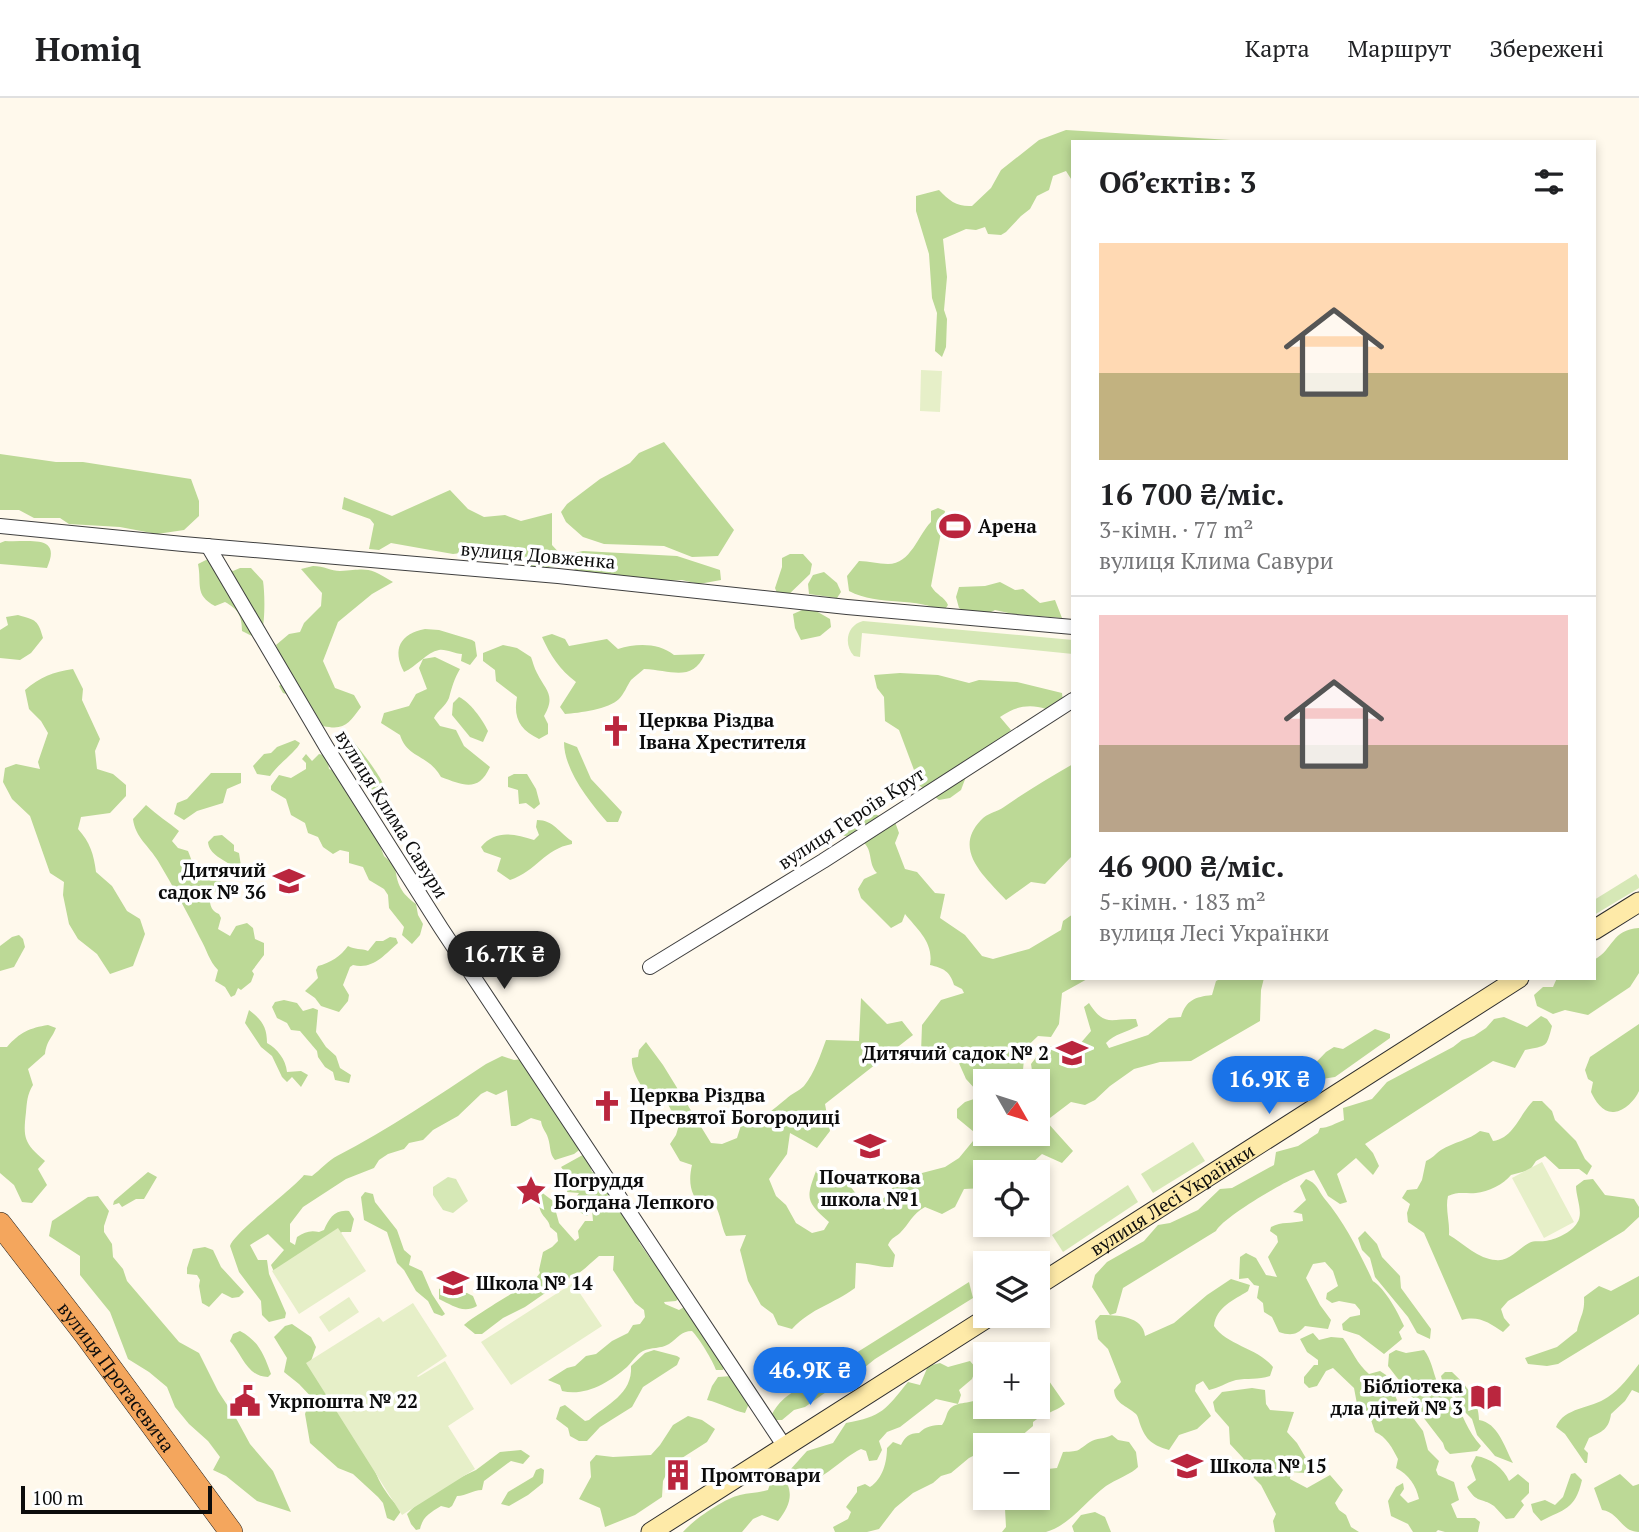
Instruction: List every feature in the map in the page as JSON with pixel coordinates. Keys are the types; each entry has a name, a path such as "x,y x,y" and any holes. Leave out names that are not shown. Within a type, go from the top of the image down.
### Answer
{"highway":[{"name":"вулиця Протасевича","path":"0,1224 86,1335 231,1532"}],"main road":[{"path":"1596,929 1639,902"},
{"name":"вулиця Лесі Українки","path":"1050,1277 1516,980"},
{"path":"651,1532 973,1327"}],"street":[{"name":"вулиця Довженка","path":"0,526 558,576 847,607 1071,627"},
{"name":"вулиця Клима Савури","path":"208,546 327,748 441,928 785,1447"},
{"name":"вулиця Героїв Крут","path":"650,967 823,861 1071,701"}],"green space":[{"path":"1066,130 1231,140 1071,140 1071,179 1066,171 1053,176 1049,190 1037,196 1030,209 1006,232 1001,235 988,234 985,227 966,229 943,239 947,277 944,310 947,319 946,347 942,357 935,351 937,313 932,298 929,254 916,211 916,196 939,190 954,202 972,206 991,188 1001,170 1039,140"},
{"path":"921,370 942,371 940,412 920,411"},
{"path":"664,442 734,530 718,556 692,557 664,546 604,544 583,537 566,522 561,512 567,504 600,479 630,463 639,453"},
{"path":"0,454 56,462 83,462 191,479 199,501 199,516 184,530 157,534 120,527 69,524 60,518 34,518 19,510 0,510"},
{"path":"450,490 468,509 484,517 505,515 521,521 552,513 552,545 563,557 560,567 534,567 506,556 478,551 453,554 391,543 379,550 369,549 374,524 370,519 342,509 344,497 392,516"},
{"path":"938,508 945,511 931,586 948,605 943,612 922,604 873,599 849,591 847,576 859,561 888,564 903,559 931,522 931,511"},
{"path":"32,541 47,545 51,557 47,568 0,564 0,543"},
{"path":"583,551 677,556 720,570 721,580 699,584 682,580 661,581 593,575 575,570 570,564 569,554"},
{"path":"790,554 803,554 812,564 810,574 785,598 779,598 775,588 782,558"},
{"path":"208,559 233,571 251,568 263,581 262,632 252,636 242,631 240,617 233,607 225,602 215,606 204,598 200,588 198,564"},
{"path":"313,566 337,571 367,570 393,582 372,594 338,622 323,661 335,688 354,695 361,707 350,721 337,727 323,726 308,701 283,693 279,686 286,680 285,668 276,645 289,634 300,632 304,623 321,606 322,593 301,569"},
{"path":"824,572 837,583 841,592 837,598 809,594 808,584 813,575"},
{"path":"1000,582 1015,590 1023,589 1040,603 1055,600 1062,618 995,610 983,616 972,615 959,608 956,597 959,587 985,586"},
{"path":"809,607 830,619 831,627 820,636 801,640 795,628 793,614"},
{"path":"18,615 35,622 43,638 31,653 20,660 0,658 0,630 8,625 6,617"},
{"path":"863,621 1071,640 1071,654 862,633 860,657 854,656 848,641 850,631"},
{"path":"425,629 439,630 472,640 475,642 477,656 470,665 461,661 462,654 439,650 404,672 399,656 401,644 409,635"},
{"path":"552,634 565,639 569,646 607,639 618,649 648,645 662,648 674,655 705,654 694,669 687,672 644,669 631,680 621,697 614,702 594,710 565,714 560,707 576,682 560,667 545,644 542,637"},
{"path":"503,645 517,648 531,657 548,693 548,709 544,716 548,724 548,734 539,739 527,732 519,722 516,711 517,697 496,681 495,670 483,661 483,653"},
{"path":"435,657 460,669 448,701 434,718 440,726 456,730 464,746 490,767 475,784 463,784 441,777 431,764 403,743 400,735 381,723 384,713 409,706 416,694 427,689 419,668 423,659"},
{"path":"73,669 83,689 82,700 100,739 95,751 97,769 113,774 126,785 126,796 110,813 81,817 78,829 91,849 96,872 112,886 127,911 140,919 145,934 133,966 110,974 97,954 78,939 69,924 63,895 64,882 50,873 30,816 12,799 3,782 5,768 16,764 40,769 38,762 48,733 29,709 25,690 47,676"},
{"path":"874,675 938,675 969,683 979,680 1017,682 1062,693 1063,702 1046,709 1022,707 1000,717 1011,730 967,774 961,790 950,798 939,800 920,786 899,730 885,721 884,697 877,688"},
{"path":"459,697 475,711 488,731 483,742 470,737 452,715 453,703"},
{"path":"295,740 300,743 298,746 270,776 257,774 253,766 264,754"},
{"path":"345,740 352,740 369,762 380,778 391,803 382,804 359,776 344,748"},
{"path":"564,742 577,747 591,779 622,812 618,822 607,822 585,795 568,763"},
{"path":"306,754 312,761 319,754 327,756 329,769 334,771 376,835 384,856 395,866 401,888 416,904 423,924 420,935 412,944 402,935 404,927 389,908 388,895 384,889 369,880 363,867 349,863 349,852 340,850 333,854 323,847 318,837 308,833 305,823 291,815 286,799 271,790 279,775 291,778 306,769 306,763 302,759"},
{"path":"1071,765 1071,857 1045,884 1031,882 1006,900 975,863 970,842 973,831 986,816"},
{"path":"211,773 241,773 241,783 227,789 223,803 197,811 184,820 174,814 177,803 187,799"},
{"path":"527,774 536,789 540,804 534,809 526,803 519,804 518,790 508,787 508,777"},
{"path":"146,805 179,831 172,841 178,848 188,851 197,873 205,879 220,881 226,886 227,898 223,899 214,891 207,890 211,907 221,918 218,929 230,936 236,926 247,923 253,928 255,939 264,943 264,955 252,971 254,974 251,982 241,990 238,988 231,997 225,987 215,981 218,970 164,870 136,831 133,819"},
{"path":"872,813 895,822 899,833 895,843 905,869 917,872 935,893 945,894 940,918 965,935 982,956 993,959 1029,949 1061,930 1063,921 1071,915 1071,980 1085,980 1062,993 1059,1024 1051,1037 1038,1036 1020,1053 1024,1059 1023,1069 973,1069 973,1087 966,1079 954,1052 932,1056 921,1053 922,1025 941,1000 964,993 954,985 945,971 930,965 927,943 905,914 902,922 891,928 861,898 858,889 864,879 877,873 872,866 869,850 858,839 838,833 854,818"},
{"path":"537,820 552,825 572,841 572,844 554,850 527,871 510,880 497,871 501,858 484,852 481,847 493,837 506,834 534,840 539,835"},
{"path":"222,835 234,845 234,851 239,853 241,866 233,867 211,850 208,842 214,836"},
{"path":"1636,874 1639,879 1639,888 1596,914 1596,899"},
{"path":"1639,928 1639,973 1630,987 1588,1015 1565,1010 1553,1014 1537,1006 1534,995 1543,987 1553,987 1556,980 1596,980 1596,959 1618,936 1630,929"},
{"path":"19,935 25,947 14,967 0,971 0,946"},
{"path":"396,938 398,943 383,957 366,965 350,967 343,985 349,995 348,1001 339,1012 321,1006 305,991 318,978 318,966 335,959 348,946 368,951 376,941"},
{"path":"1218,980 1264,980 1260,1021 1191,1061 1160,1062 1134,1069 1095,1100 1085,1105 1071,1102 1050,1118 1050,1069 1032,1069 1031,1064 1044,1047 1079,1045 1091,1031 1084,1007 1089,1003 1104,1019 1136,1019 1138,1026 1109,1040 1106,1043 1109,1048 1148,1035 1169,1018 1181,1017 1192,1000 1212,995"},
{"path":"861,998 887,1024 902,1021 913,1035 825,1104 830,1131 817,1148 790,1133 787,1154 769,1179 776,1196 786,1205 796,1223 812,1233 824,1230 829,1222 810,1200 810,1188 816,1171 829,1167 846,1181 861,1200 871,1202 884,1198 894,1186 922,1173 945,1167 959,1158 973,1141 973,1146 1050,1146 1050,1125 1073,1151 1062,1163 1042,1154 1035,1160 973,1160 973,1189 964,1189 955,1207 942,1214 925,1207 889,1243 895,1255 893,1267 856,1263 855,1288 807,1316 792,1329 778,1325 773,1314 761,1305 748,1281 740,1250 746,1235 726,1236 715,1205 705,1209 696,1199 690,1183 692,1165 680,1161 670,1144 679,1125 662,1093 655,1100 642,1087 635,1075 632,1058 638,1057 639,1050 646,1042 711,1143 722,1144 737,1138 743,1119 756,1119 766,1114 804,1086 814,1070 826,1040 859,1041"},
{"path":"284,1000 297,1003 303,1011 313,1008 318,1010 316,1032 336,1056 340,1068 351,1075 349,1083 335,1080 333,1072 325,1067 317,1051 300,1031 291,1030 287,1023 277,1018 272,1007 275,1002"},
{"path":"249,1010 263,1024 267,1043 280,1055 287,1072 301,1071 308,1075 301,1087 292,1077 287,1082 282,1077 272,1056 261,1047 245,1023"},
{"path":"1541,1016 1552,1026 1547,1042 1525,1050 1515,1068 1493,1061 1365,1144 1379,1166 1373,1175 1356,1158 1337,1174 1347,1202 1340,1204 1328,1196 1314,1170 1292,1179 1261,1196 1216,1231 1123,1288 1116,1313 1110,1315 1092,1287 1095,1275 1107,1262 1144,1241 1158,1225 1170,1223 1198,1210 1220,1189 1232,1188 1274,1165 1276,1152 1298,1146 1318,1133 1320,1128 1344,1120 1343,1108 1372,1099 1387,1082 1474,1036 1494,1019 1504,1017 1527,1027"},
{"path":"1639,1024 1639,1091 1622,1110 1606,1111 1591,1092 1593,1082 1588,1079 1585,1070 1590,1057"},
{"path":"48,1025 56,1028 45,1054 28,1069 33,1085 28,1098 25,1128 26,1140 45,1161 38,1169 47,1185 32,1203 22,1202 14,1185 0,1173 0,1047 7,1047 26,1031"},
{"path":"1375,1029 1390,1034 1390,1038 1335,1077 1322,1079 1298,1098 1289,1101 1286,1094 1326,1052 1334,1047 1343,1049"},
{"path":"502,1056 514,1060 524,1059 582,1148 574,1154 555,1160 541,1121 531,1118 511,1126 507,1090 496,1095 487,1091 481,1094 458,1116 433,1130 423,1140 409,1143 404,1149 388,1154 379,1160 374,1168 346,1179 303,1207 290,1224 290,1242 295,1245 297,1237 310,1231 324,1230 330,1218 340,1211 349,1211 354,1219 351,1232 342,1232 275,1274 271,1265 284,1250 268,1234 250,1245 258,1260 267,1260 269,1274 286,1313 285,1318 269,1322 262,1315 261,1301 239,1272 230,1246 234,1240 304,1175 312,1176 334,1158"},
{"path":"973,1099 973,1131 957,1118 957,1109"},
{"path":"1533,1101 1542,1101 1552,1111 1555,1120 1576,1141 1585,1159 1592,1166 1587,1175 1579,1169 1559,1169 1545,1156 1536,1161 1530,1170 1511,1175 1491,1189 1448,1196 1449,1235 1483,1257 1505,1259 1529,1243 1554,1239 1571,1229 1580,1215 1576,1186 1584,1180 1593,1179 1605,1195 1634,1199 1639,1207 1639,1217 1624,1231 1508,1301 1501,1309 1510,1325 1503,1332 1479,1319 1462,1320 1424,1233 1408,1222 1410,1204 1402,1198 1407,1190 1417,1189 1426,1161 1441,1150 1480,1131 1489,1133 1493,1141 1500,1139 1511,1131"},
{"path":"1193,1142 1205,1161 1153,1193 1141,1174"},
{"path":"588,1152 598,1164 591,1169 592,1172 596,1173 644,1239 639,1242 650,1258 659,1256 680,1297 676,1301 664,1302 665,1304 679,1310 686,1306 726,1362 723,1370 716,1370 706,1350 692,1331 688,1331 666,1346 643,1351 613,1378 597,1387 579,1392 562,1391 560,1385 548,1380 575,1366 586,1356 596,1354 628,1333 633,1325 640,1324 645,1317 644,1310 635,1303 613,1270 614,1256 599,1256 578,1273 503,1318 482,1334 475,1334 464,1325 532,1283 540,1273 543,1252 558,1241 557,1233 550,1227 531,1190 536,1188 553,1201 559,1223 575,1241 579,1238 578,1231 585,1221 593,1221 592,1210 587,1216 575,1207 573,1201 579,1193 567,1192 570,1179 561,1167"},
{"path":"1542,1162 1574,1222 1544,1238 1512,1178"},
{"path":"148,1172 157,1177 144,1199 136,1199 122,1207 119,1203 113,1205 114,1201"},
{"path":"448,1177 456,1179 468,1201 453,1213 443,1210 433,1195 433,1187"},
{"path":"1306,1179 1315,1185 1338,1217 1372,1280 1396,1309 1404,1326 1399,1332 1402,1339 1384,1354 1359,1335 1343,1330 1342,1324 1350,1317 1360,1315 1360,1310 1355,1304 1339,1301 1332,1303 1326,1299 1327,1293 1338,1286 1333,1271 1325,1262 1313,1264 1306,1278 1331,1320 1328,1329 1305,1326 1294,1334 1279,1332 1272,1317 1264,1312 1263,1303 1257,1298 1259,1286 1254,1285 1248,1278 1239,1279 1240,1257 1246,1253 1256,1258 1266,1275 1277,1277 1268,1257 1278,1242 1277,1236 1270,1231 1271,1227 1303,1221 1302,1214 1293,1212 1306,1200 1300,1186"},
{"path":"1128,1185 1138,1202 1063,1252 1052,1235"},
{"path":"365,1192 373,1194 375,1202 397,1230 404,1250 411,1256 409,1265 422,1271 445,1314 442,1316 434,1313 428,1301 416,1291 397,1263 387,1232 364,1220 361,1197"},
{"path":"98,1196 109,1211 104,1232 112,1244 113,1257 123,1269 127,1281 179,1342 199,1353 250,1444 273,1471 291,1512 257,1501 226,1476 213,1470 220,1457 175,1407 167,1387 128,1359 110,1312 80,1275 80,1256 49,1236 52,1221 88,1197"},
{"path":"338,1228 366,1271 299,1314 272,1271"},
{"path":"1365,1231 1377,1244 1382,1257 1400,1276 1401,1288 1431,1329 1430,1339 1417,1333 1408,1317 1375,1277 1370,1258 1362,1250 1358,1238"},
{"path":"205,1247 213,1250 221,1267 244,1292 239,1297 232,1298 222,1293 209,1307 202,1303 200,1280 197,1275 187,1274 187,1268 193,1249"},
{"path":"1639,1276 1639,1314 1558,1364 1528,1364 1525,1358 1557,1347 1577,1331 1584,1297 1599,1286 1611,1291"},
{"path":"1231,1279 1250,1285 1248,1291 1222,1309 1214,1326 1226,1338 1267,1361 1273,1367 1270,1376 1236,1380 1209,1390 1203,1381 1196,1385 1195,1391 1211,1416 1197,1429 1179,1435 1169,1450 1151,1442 1136,1414 1116,1398 1114,1390 1121,1382 1108,1349 1098,1339 1095,1321 1100,1315 1128,1318 1140,1324 1145,1336 1174,1323"},
{"path":"969,1282 973,1298 875,1359 854,1376 845,1377 835,1371 856,1353"},
{"path":"573,1283 602,1326 511,1385 481,1342"},
{"path":"446,1286 457,1294 467,1293 473,1296 477,1306 462,1309 439,1299 439,1289"},
{"path":"349,1297 359,1312 329,1332 319,1317"},
{"path":"413,1303 447,1356 417,1376 445,1361 474,1409 448,1426 475,1469 402,1515 306,1363 379,1317 383,1322"},
{"path":"292,1324 311,1337 316,1347 311,1361 371,1458 383,1487 402,1510 394,1521 387,1518 383,1503 378,1497 353,1474 338,1468 310,1443 305,1414 306,1411 317,1410 317,1403 284,1372 287,1358 274,1337 285,1326"},
{"path":"240,1331 260,1349 271,1374 268,1377 250,1369 230,1341 233,1334"},
{"path":"1313,1333 1319,1340 1343,1338 1369,1374 1380,1371 1386,1375 1397,1400 1389,1413 1408,1411 1423,1431 1428,1450 1439,1461 1436,1470 1438,1475 1454,1482 1459,1500 1451,1504 1457,1518 1475,1518 1480,1522 1478,1532 1413,1532 1408,1524 1391,1516 1388,1501 1396,1487 1403,1483 1404,1489 1400,1495 1408,1503 1419,1499 1416,1489 1408,1477 1396,1468 1396,1455 1386,1440 1375,1432 1370,1417 1357,1404 1354,1388 1333,1368 1326,1371 1317,1386 1309,1388 1304,1383 1304,1377 1314,1365 1318,1365 1318,1360 1307,1352 1300,1339"},
{"path":"654,1350 677,1356 680,1358 677,1365 643,1387 632,1407 600,1427 587,1441 579,1441 570,1436 568,1428 556,1419 560,1407 565,1405 585,1421 589,1420 623,1391 628,1384 631,1366 645,1353"},
{"path":"1396,1350 1406,1353 1424,1350 1437,1382 1453,1398 1481,1446 1477,1451 1450,1454 1445,1449 1416,1402 1388,1366 1389,1354"},
{"path":"970,1361 973,1364 972,1379 959,1390 961,1395 958,1404 936,1399 900,1427 887,1432 879,1441 882,1450 877,1460 869,1461 866,1451 861,1449 823,1475 807,1482 799,1482 790,1470 807,1451 833,1443 846,1423 876,1415 908,1382 920,1385 928,1366 940,1363 948,1367"},
{"path":"1639,1364 1639,1393 1632,1390 1611,1414 1604,1429 1589,1438 1584,1449 1588,1453 1585,1463 1565,1434 1556,1427 1560,1420 1571,1412 1612,1394"},
{"path":"1445,1372 1452,1372 1467,1388 1477,1406 1479,1420 1496,1430 1513,1463 1495,1456 1477,1435 1472,1419 1443,1384 1441,1376"},
{"path":"732,1376 750,1401 745,1413 707,1400 718,1377"},
{"path":"825,1381 829,1390 782,1420 774,1420 772,1414 788,1396 808,1385"},
{"path":"1050,1382 1065,1404 1050,1412"},
{"path":"1252,1388 1265,1390 1266,1404 1270,1410 1294,1412 1287,1432 1310,1465 1305,1473 1291,1472 1290,1479 1307,1488 1330,1475 1343,1490 1335,1503 1346,1515 1351,1527 1359,1532 1275,1532 1273,1521 1276,1514 1261,1485 1230,1444 1229,1427 1215,1411 1213,1402 1222,1392"},
{"path":"973,1401 973,1419 1037,1419 1025,1433 973,1433 973,1456 951,1473 913,1493 895,1508 879,1529 867,1532 835,1532 833,1527 848,1519 851,1512 846,1507 857,1492 857,1487 865,1484 870,1487 881,1475 887,1448 893,1442 901,1445 910,1435 930,1426 942,1425 952,1407"},
{"path":"688,1416 702,1420 715,1429 707,1442 671,1465 663,1481 662,1497 635,1515 605,1527 600,1508 579,1499 591,1477 590,1462 596,1455 651,1455 673,1425"},
{"path":"1112,1435 1118,1440 1129,1442 1136,1452 1136,1469 1106,1486 1054,1529 1046,1532 1002,1532 1006,1527 1005,1510 1050,1510 1050,1469 1057,1468 1063,1452 1076,1451 1092,1441"},
{"path":"521,1450 530,1456 523,1464 511,1461 484,1481 482,1490 457,1496 449,1508 441,1506 430,1513 420,1529 416,1530 411,1524 407,1514 415,1506 476,1470 500,1452"},
{"path":"1476,1456 1496,1464 1509,1481 1518,1474 1529,1483 1529,1493 1521,1501 1524,1505 1514,1518 1506,1519 1490,1503 1474,1496 1467,1487 1476,1480 1471,1466"},
{"path":"536,1470 544,1470 543,1483 509,1506 501,1504 508,1492 533,1477"},
{"path":"1575,1473 1582,1480 1572,1503 1541,1521 1533,1512 1531,1504 1545,1500 1555,1505 1563,1497 1571,1474"},
{"path":"1620,1474 1633,1486 1639,1484 1639,1532 1628,1529 1612,1514 1602,1510 1594,1488"},
{"path":"781,1475 788,1486 790,1498 778,1521 762,1515 753,1519 742,1532 683,1532 726,1500 768,1490 770,1484"},
{"path":"1095,1512 1105,1517 1111,1532 1074,1532 1072,1526 1081,1515"}],"place":[{"name":"Арена","path":"955,526"},
{"name":"Церква Різдва Івана Хрестителя","path":"616,731"},
{"name":"Дитячий садок № 36","path":"289,881"},
{"name":"Дитячий садок № 2","path":"1072,1053"},
{"name":"Церква Різдва Пресвятої Богородиці","path":"607,1106"},
{"name":"Початкова школа №1","path":"870,1146"},
{"name":"Погруддя Богдана Лепкого","path":"531,1191"},
{"name":"Школа № 14","path":"453,1283"},
{"name":"Бібліотека дла дітей № 3","path":"1486,1397"},
{"name":"Укрпошта № 22","path":"245,1401"},
{"name":"Школа № 15","path":"1187,1466"},
{"name":"Промтовари","path":"678,1475"}]}
